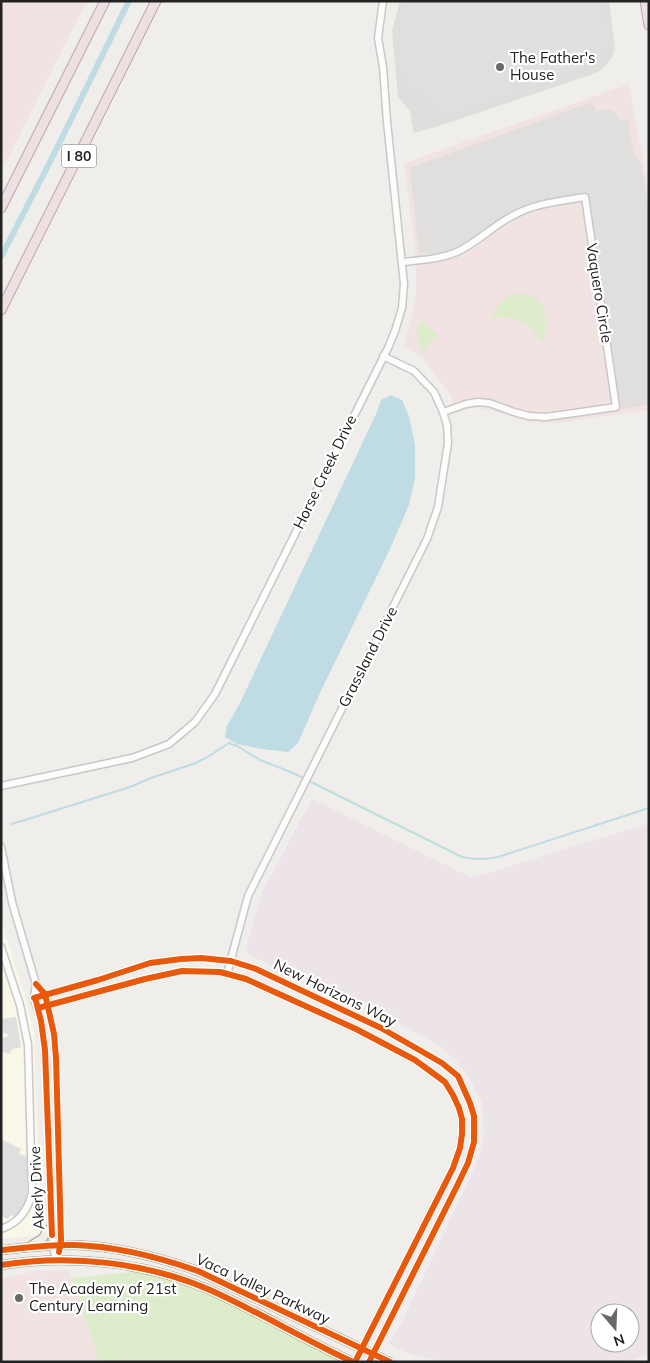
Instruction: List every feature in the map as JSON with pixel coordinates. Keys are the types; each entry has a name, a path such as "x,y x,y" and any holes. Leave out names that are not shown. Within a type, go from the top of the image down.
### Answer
{"highway":[{"path":"1,208 105,1"},
{"name":"I 80","path":"1,310 156,1"},
{"path":"645,1 649,25"}],"main road":[{"path":"30,1247 43,1238 52,1227"},
{"name":"Vaca Valley Parkway","path":"1,1250 30,1247 95,1246 134,1252 191,1268 390,1362"},
{"name":"Vaca Valley Parkway","path":"1,1265 56,1260 94,1262 150,1270 212,1291 354,1362"}],"street":[{"name":"Horse Creek Drive","path":"1,786 132,758 169,744 195,722 215,694 383,356 395,331 402,308 404,284 387,122 384,67 378,38 383,1"},
{"name":"Vaquero Circle","path":"403,262 431,259 449,254 466,247 514,214 549,203 585,197 616,407 546,417 529,416 489,403 478,402 443,412"},
{"name":"Grassland Drive","path":"227,974 248,896 427,539 438,507 448,443 447,426 443,412 434,392 414,371 383,356"},
{"name":"Akerly Drive","path":"1,847 2,860 12,902 36,984 34,998 38,1008 45,1050 52,1227 57,1246"},
{"path":"1,947 20,1005 28,1045 32,1187 29,1203 22,1215 15,1222 1,1229"},
{"name":"New Horizons Way","path":"34,998 150,963 181,958 231,961 256,969 381,1028 442,1063 458,1076 474,1116 474,1142 468,1162 369,1362"},
{"name":"New Horizons Way","path":"38,1008 182,971 220,972 246,979 356,1029 416,1060 445,1082 459,1108 462,1120 460,1148 453,1168 354,1362"},
{"name":"Akerly Drive","path":"36,984 45,994 48,1005 54,1034 56,1058 56,1260"}],"shaded area":[{"path":"1,1 87,1 1,172"},
{"name":"The Father's House","path":"400,1 609,1 615,47 608,63 601,70 593,74 413,133 410,111 398,97 392,31"},
{"name":"The Father's House","path":"406,1 601,1 607,46 596,63 442,117 440,107 416,89 402,70 400,32 401,17"},
{"path":"629,84 649,193 649,410 556,423 528,422 487,409 471,408 458,413 451,396 423,359 404,345 413,311 416,293 416,274 414,238 404,163"},
{"path":"592,102 596,111 611,109 619,119 628,120 634,155 641,164 649,209 649,404 621,409 588,193 534,204 452,250 435,254 419,253 412,191 410,167"},
{"path":"312,799 472,878 649,823 649,1353 626,1362 445,1362 413,1355 389,1344 403,1320 479,1158 484,1132 482,1103 470,1079 456,1060 435,1043 359,1003 251,956 246,948 262,892"},
{"path":"1,920 25,996 34,1032 41,1230 38,1235 1,1239"},
{"path":"16,1017 21,1047 12,1049 9,1054 1,1051 1,1033 4,1038 8,1035 3,1033 1,1019"},
{"path":"1,1139 21,1149 19,1154 27,1157 27,1197 16,1217 11,1215 8,1219 1,1216"},
{"path":"69,1270 99,1362 1,1362 1,1277 6,1278 35,1271"}],"green space":[{"path":"516,294 532,296 541,304 545,315 544,340 541,341 532,329 520,321 506,317 491,318 504,300"},
{"path":"422,321 438,335 429,343 423,355 417,332 418,324"},
{"path":"150,1270 212,1291 353,1362 99,1362 72,1278"}],"water":[{"path":"391,395 402,400 409,416 415,445 415,478 409,505 389,551 319,695 298,743 288,752 237,744 225,737 227,726 240,703 381,400"}],"waterway":[{"path":"1,257 129,1"},
{"path":"12,824 130,787 193,764 229,743 260,760 293,773 462,857 471,859 498,857 649,808"}],"cycle path":[{"path":"34,998 150,963 201,958 231,961 256,969 381,1028 442,1063 458,1076 474,1116 474,1142 468,1163 369,1362"},
{"path":"38,1008 182,971 220,972 246,979 356,1029 415,1060 445,1082 459,1108 462,1119 460,1148 453,1168 355,1362"},
{"path":"36,984 45,994 54,1034 61,1240 59,1252"},
{"path":"36,1001 45,1050 52,1235"},
{"path":"1,1250 56,1245 90,1246 122,1250 168,1261 198,1271 390,1362"},
{"path":"1,1265 54,1260 81,1261 134,1267 160,1273 210,1290 353,1362"}],"place":[{"name":"The Father's House","path":"500,67"},
{"name":"The Academy of 21st Century Learning","path":"19,1298"}]}
